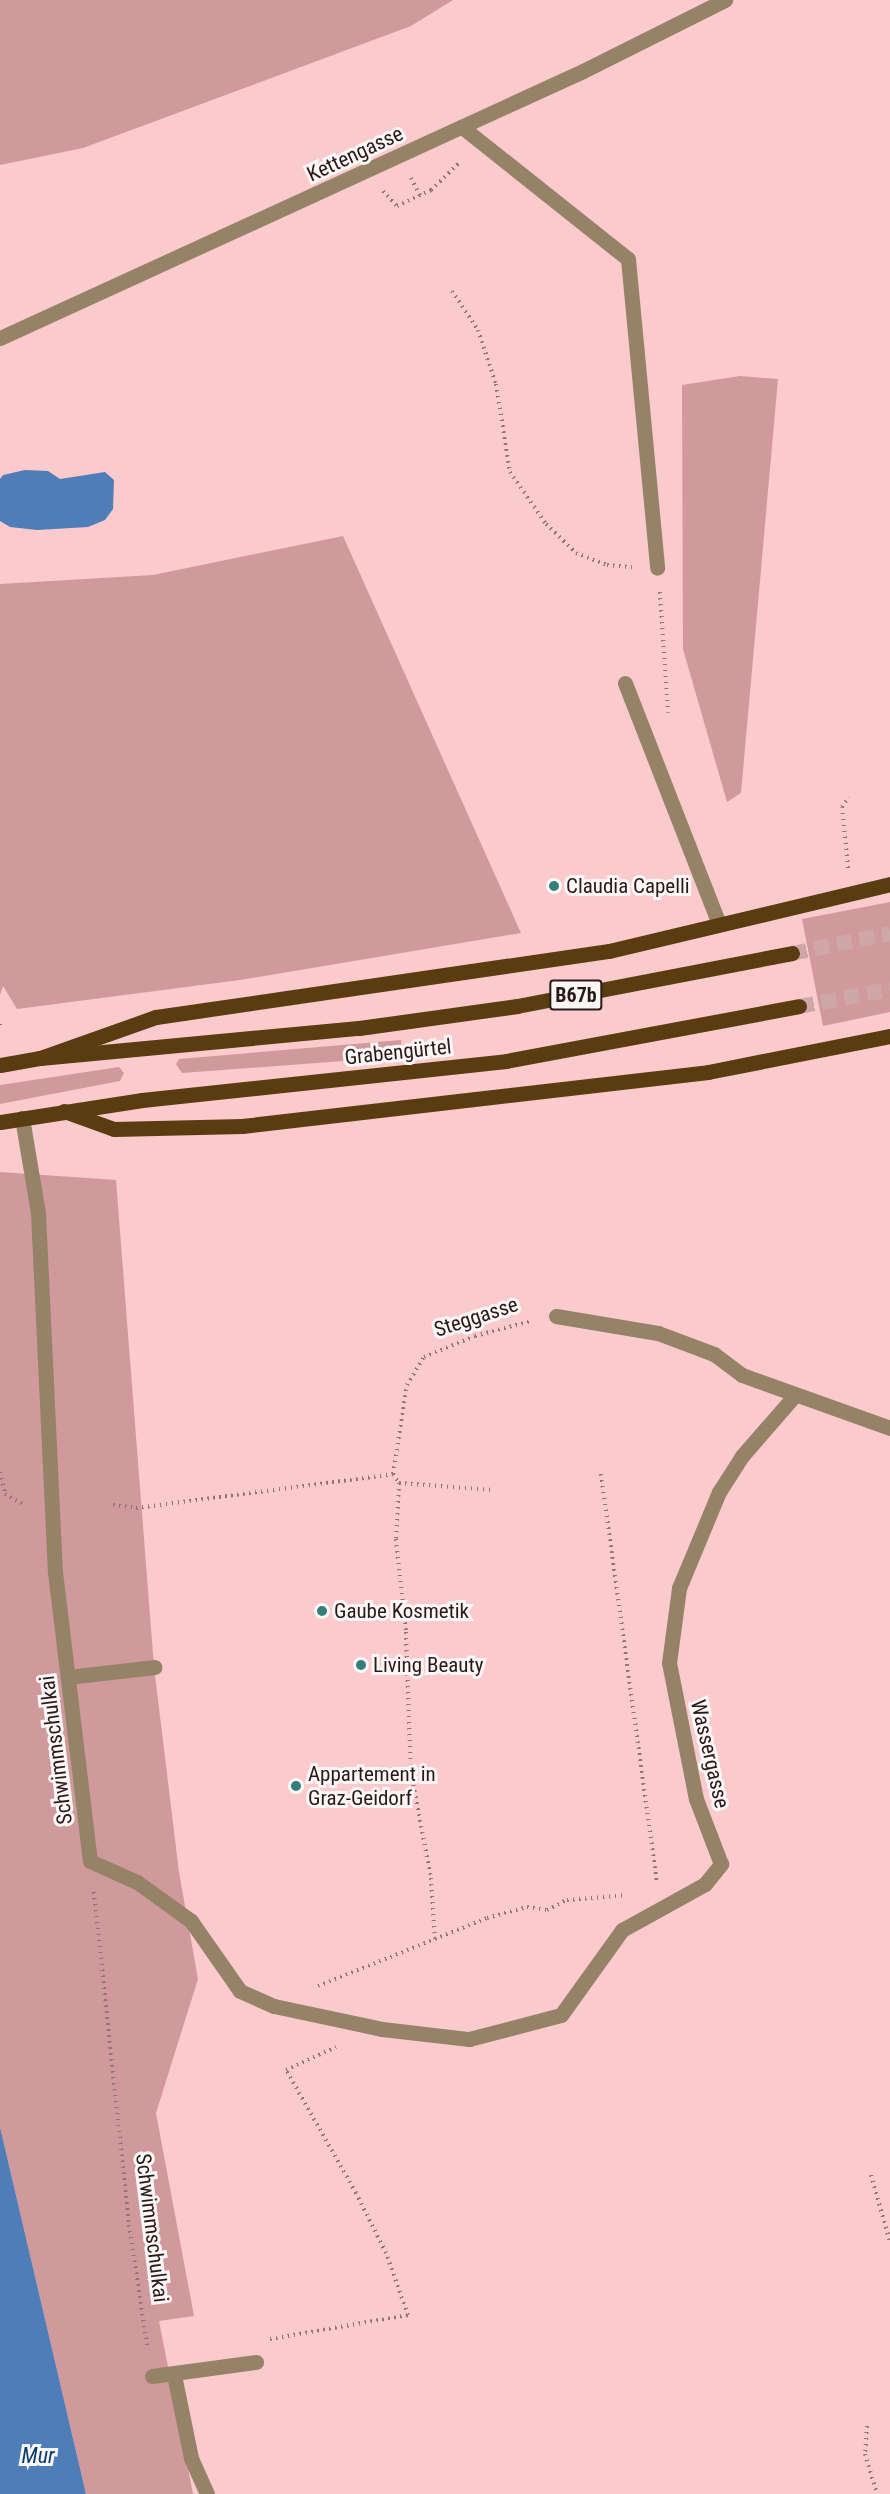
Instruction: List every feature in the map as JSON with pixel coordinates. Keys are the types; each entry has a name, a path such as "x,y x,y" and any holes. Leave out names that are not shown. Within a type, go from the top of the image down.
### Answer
{"main road":[{"path":"40,1058 156,1017 609,951 890,884"},
{"name":"Grabengürtel","path":"0,1065 40,1058 359,1028 517,1006 792,953"},
{"name":"Grabengürtel","path":"0,1122 64,1111 506,1061 799,1006"},
{"path":"64,1111 114,1129 254,1125 708,1072 890,1036"}],"street":[{"name":"Kettengasse","path":"0,338 372,169 725,0"},
{"path":"462,127 628,259 657,568"},
{"path":"625,683 719,924"},
{"name":"Schwimmschulkai","path":"22,1118 38,1213 55,1572 90,1861"},
{"path":"556,1316 658,1333 714,1354 742,1375 890,1428"},
{"name":"Wassergasse","path":"90,1861 137,1882 191,1921 240,1991 274,2006 379,2028 468,2039 561,2015 622,1930 705,1884 721,1864 696,1799 669,1663 679,1588 719,1492 742,1456 795,1395"},
{"path":"68,1677 154,1667"},
{"path":"152,2376 174,2375 256,2362"},
{"path":"174,2375 191,2458 207,2494"}],"path":[{"path":"372,169 386,196 397,206 431,190 481,142"},
{"path":"452,291 477,330 496,384 510,472 546,524 576,553 607,565 657,568 668,679 668,715"},
{"path":"849,797 842,807 849,873"},
{"name":"Steggasse","path":"393,1474 407,1385 424,1357 475,1336 556,1316"},
{"path":"0,1472 5,1494"},
{"path":"113,1505 136,1508 393,1474 399,1483 396,1539 406,1632 411,1773 431,1878 435,1939"},
{"path":"601,1474 659,1895 675,1899"},
{"path":"399,1483 494,1490"},
{"name":"Schwimmschulkai","path":"90,1861 129,2224 152,2376"},
{"path":"316,1987 487,1918 527,1907 547,1910 567,1900 631,1895"},
{"path":"262,2340 408,2315 386,2253 357,2193 286,2070 379,2028"},
{"path":"871,2175 890,2242"},
{"path":"867,2426 865,2454 877,2494"}],"shaded area":[{"path":"0,0 453,0 411,26 83,148 0,165"},
{"path":"740,376 778,379 741,793 727,802 683,649 682,385"},
{"path":"343,536 521,933 240,980 17,1009 3,986 0,995 0,584 153,575"},
{"path":"890,902 890,1012 823,1026 802,919"},
{"path":"401,1040 402,1054 343,1061 182,1073 176,1064 179,1059"},
{"path":"119,1067 124,1073 120,1081 0,1104 0,1085"},
{"path":"0,1172 116,1180 154,1667 179,1872 198,1979 156,2113 194,2316 159,2321 193,2494 86,2494 0,2127"}],"water":[{"path":"25,470 48,471 60,479 105,472 114,480 113,509 105,520 88,527 37,530 10,527 0,521 0,479 3,475"},
{"name":"Mur","path":"0,2127 86,2494 0,2494"}],"tunnel":[{"path":"792,953 890,933"},
{"path":"799,1006 890,989"}],"place":[{"name":"Claudia Capelli","path":"554,886"},
{"name":"Gaube Kosmetik","path":"322,1611"},
{"name":"Living Beauty","path":"361,1665"},
{"name":"Appartement in Graz-Geidorf","path":"296,1786"}]}
